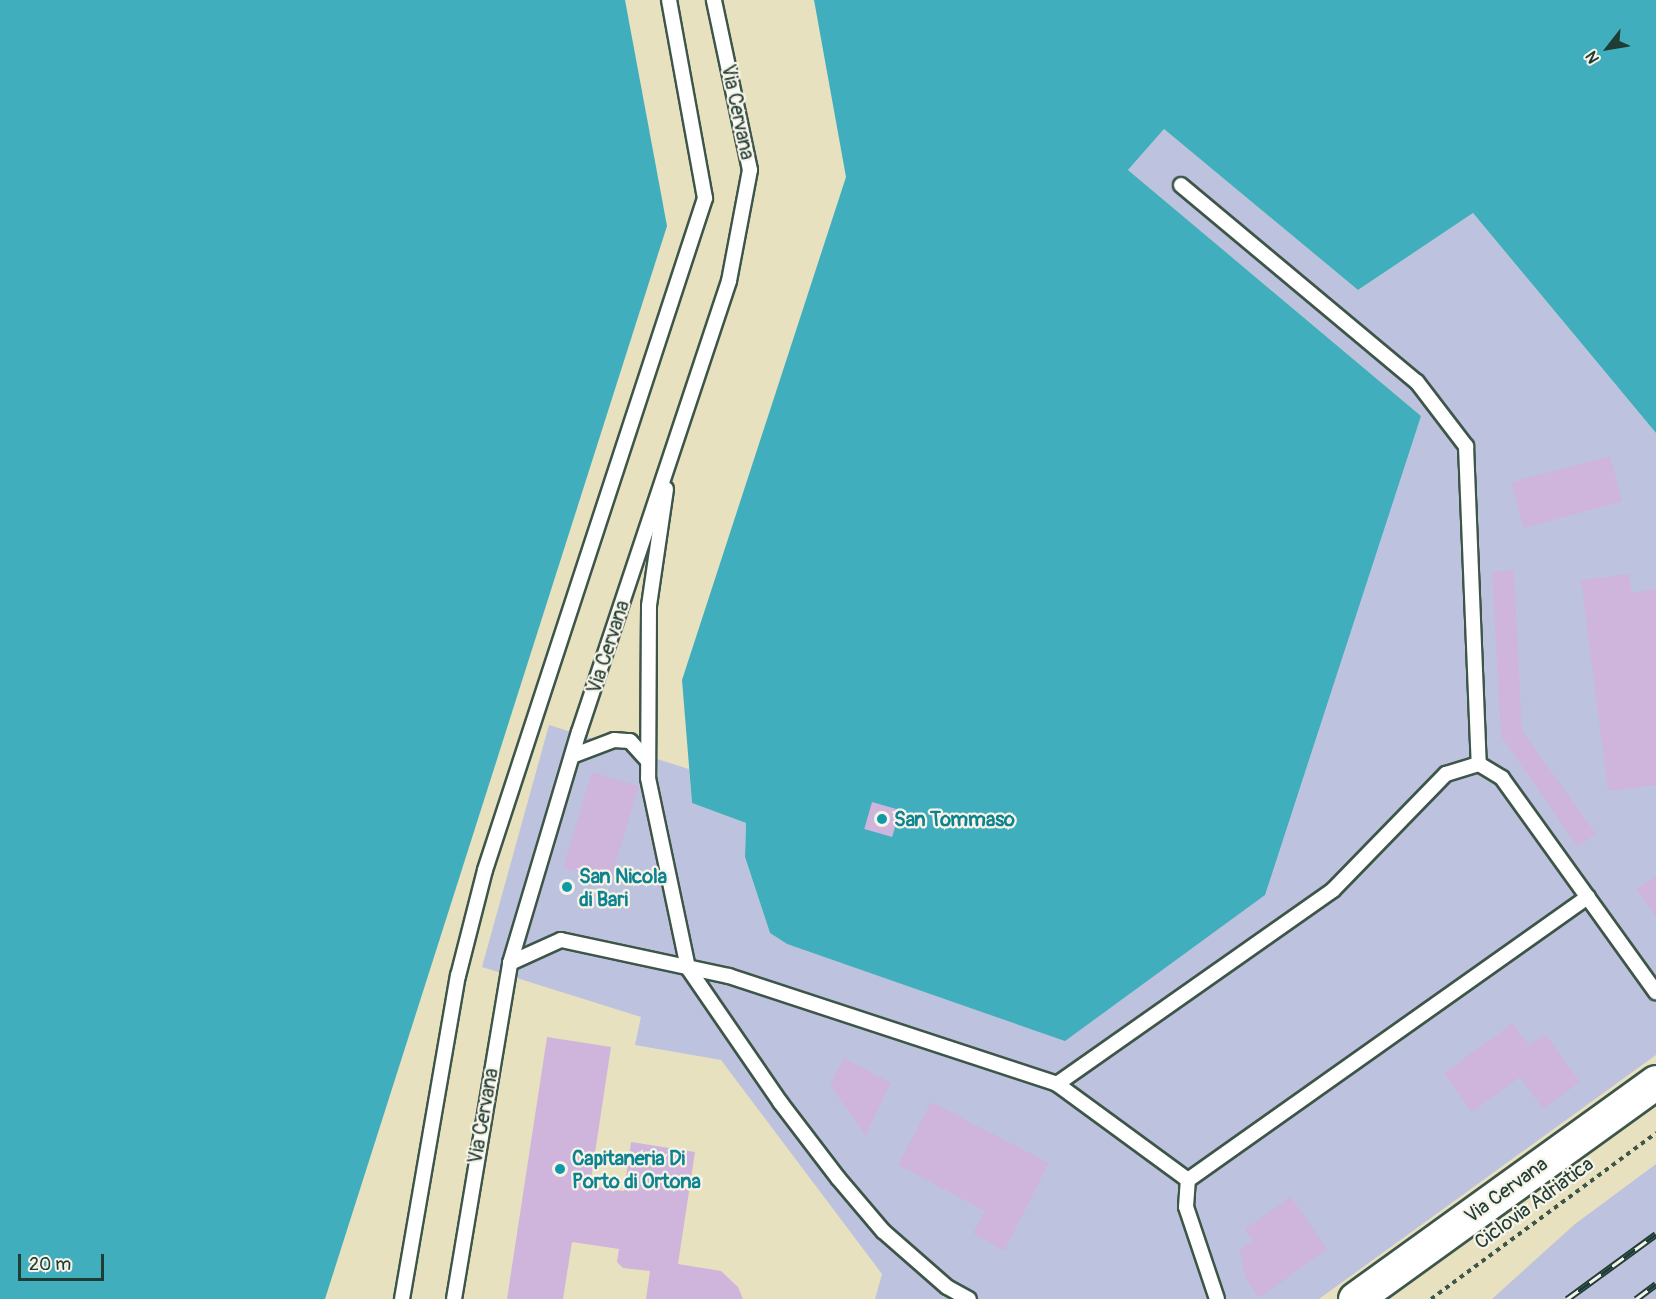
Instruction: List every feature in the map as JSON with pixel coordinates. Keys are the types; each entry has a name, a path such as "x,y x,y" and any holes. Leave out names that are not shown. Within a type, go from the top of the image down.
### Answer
{"street":[{"name":"Via Cervana","path":"1355,1299 1656,1082"}],"lane":[{"path":"402,1299 458,976 485,870 705,198 669,0"},
{"name":"Via Cervana","path":"454,1299 510,963 572,756 729,281 750,170 714,0"},
{"path":"1180,185 1418,382 1466,446 1479,764"},
{"path":"672,452 649,606 648,761 662,858 688,968 780,1102 838,1178 883,1231 947,1287 969,1299"},
{"path":"572,756 622,741 630,741 648,761"},
{"path":"1057,1084 1333,890 1446,774 1479,764 1502,777 1656,992"},
{"path":"1188,1180 1587,897"},
{"path":"510,963 561,940 729,976 1057,1084 1188,1180"},
{"path":"1188,1180 1186,1207 1217,1299"}],"path":[{"name":"Ciclovia Adriatica","path":"1431,1299 1656,1133"}],"shaded area":[{"path":"1164,129 1358,290 1473,213 1656,433 1656,1055 1319,1299 875,1299 882,1274 721,1060 635,1045 641,1017 482,967 549,725 689,769 692,803 746,823 745,857 770,933 787,944 1065,1040 1421,416 1128,170"},
{"path":"1656,1164 1656,1299 1492,1299 1575,1224"}],"water":[{"path":"0,0 625,0 667,226 325,1299 0,1299"},
{"path":"814,0 1656,0 1656,433 1473,213 1358,290 1164,129 1128,170 1421,416 1265,895 1065,1041 787,944 770,933 745,857 746,823 692,803 682,680 846,177"}],"building":[{"path":"1610,456 1622,501 1524,528 1511,482"},
{"path":"1514,570 1522,731 1596,834 1578,847 1501,736 1492,572"},
{"path":"1629,574 1632,593 1656,589 1656,785 1608,791 1581,580"},
{"path":"592,772 639,786 610,882 563,868"},
{"name":"San Tommaso","path":"872,802 900,810 892,837 864,829"},
{"path":"1656,876 1656,917 1636,889"},
{"path":"1513,1023 1529,1045 1545,1034 1580,1082 1543,1109 1520,1077 1472,1112 1444,1073"},
{"name":"Capitaneria Di Porto di Ortona","path":"547,1037 611,1047 590,1186 624,1191 631,1142 695,1152 678,1264 721,1271 738,1287 743,1299 646,1299 650,1271 623,1268 617,1262 619,1249 572,1242 563,1299 507,1299"},
{"path":"844,1058 891,1083 865,1136 830,1085"},
{"path":"931,1102 1049,1163 1004,1251 973,1233 985,1211 898,1165"},
{"path":"1291,1197 1327,1249 1259,1298 1245,1277 1240,1249 1253,1240 1245,1229"}],"railway":[{"path":"1567,1299 1656,1234"},
{"path":"1636,1299 1656,1284"}],"place":[{"name":"San Tommaso","path":"882,819"},
{"name":"San Nicola di Bari","path":"567,887"},
{"name":"Capitaneria Di Porto di Ortona","path":"560,1169"}]}
